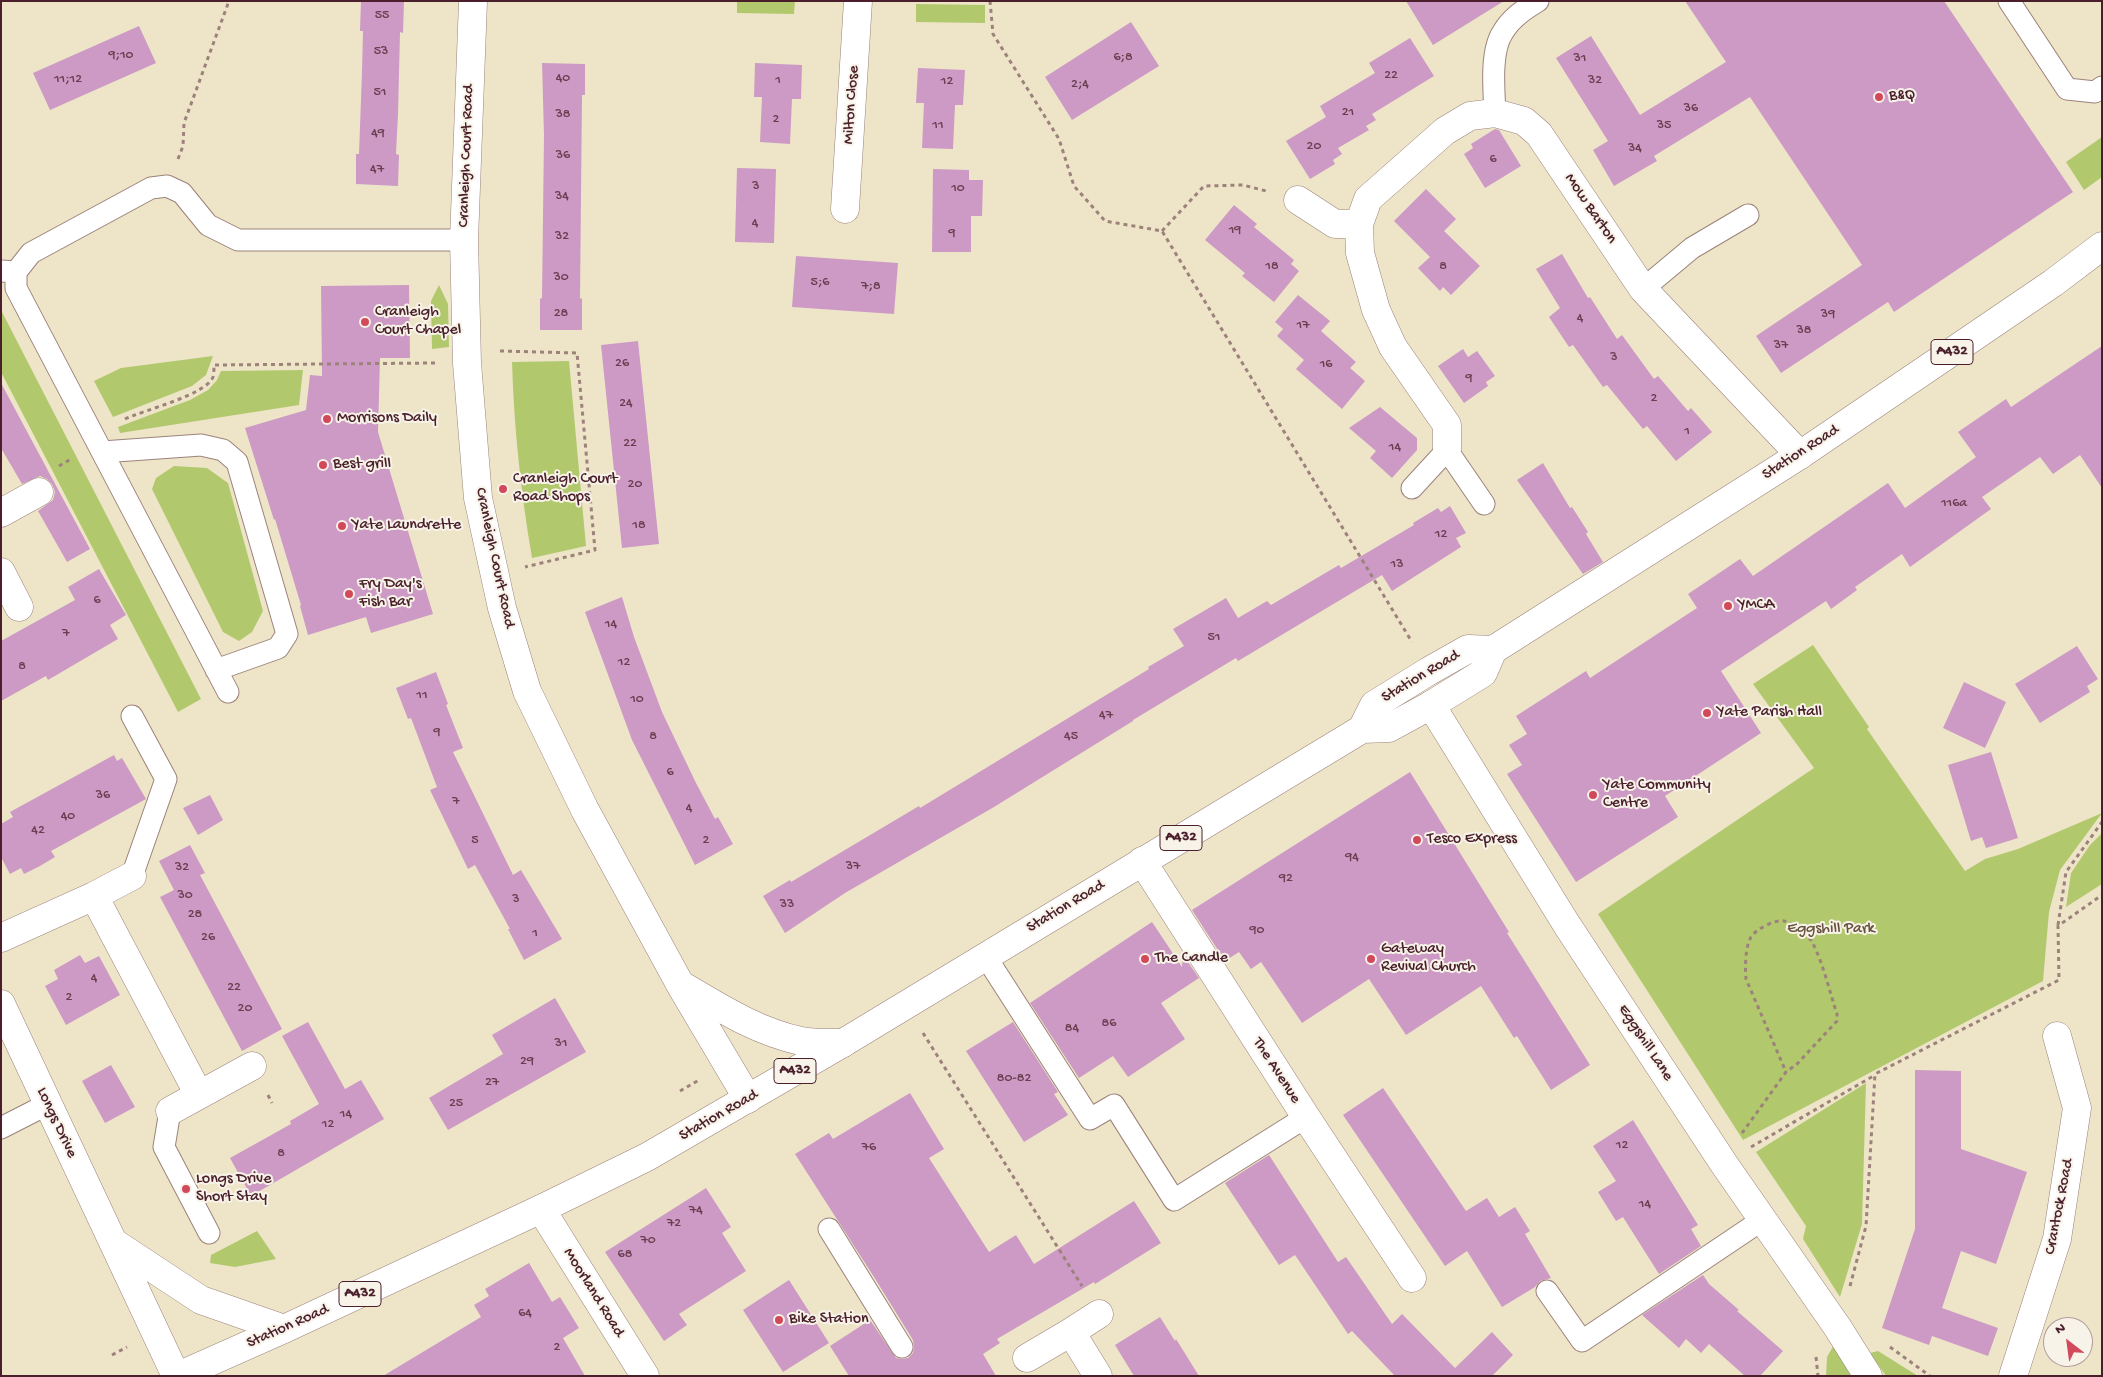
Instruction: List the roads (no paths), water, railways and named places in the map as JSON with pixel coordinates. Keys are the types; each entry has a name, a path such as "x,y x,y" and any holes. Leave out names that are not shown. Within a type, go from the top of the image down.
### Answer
{"street":[{"name":"Cranleigh Court Road","path":"473,1 464,240 467,356 478,498 502,608 527,690 585,810 682,986 748,1099"},
{"name":"Milton Close","path":"845,209 858,1"},
{"name":"Mow Barton","path":"1447,450 1447,425 1394,347 1376,310 1360,253 1359,224 1368,199 1445,130 1470,116 1495,113 1524,121 1539,134 1643,289 1800,455"},
{"path":"1298,200 1336,224 1359,224"},
{"name":"Station Road","path":"1362,729 1374,705 1468,649 1493,650 1800,455 2053,283 2102,246"},
{"path":"1,513 38,492"},
{"path":"3,578 20,607"},
{"name":"Station Road","path":"177,1376 284,1329 541,1209 647,1157 843,1044 1362,729 1389,728 1431,705 1484,673 1493,650"},
{"name":"Eggshill Lane","path":"1431,705 1567,925 1724,1164 1838,1328 1868,1376"},
{"name":"The Avenue","path":"1142,862 1412,1278"},
{"path":"1,938 94,896 132,876"},
{"path":"94,896 199,1095"},
{"path":"682,986 763,1030 802,1041 843,1044"},
{"name":"Longs Drive","path":"1,1004 177,1376"},
{"name":"Crantock Road","path":"2013,1376 2057,1239 2076,1108 2057,1036"},
{"path":"170,1111 252,1066"},
{"name":"Moorland Road","path":"541,1209 645,1376"},
{"path":"112,1241 201,1300 284,1329"},
{"path":"1027,1358 1100,1314"},
{"path":"1071,1332 1098,1376"}],"lane":[{"path":"1495,113 1494,62 1502,32 1519,14 1538,1"},
{"path":"2010,1 2067,89 2095,92 2102,87"},
{"path":"228,692 9,272 31,253 151,188 167,186 182,193 208,225 238,240 464,240"},
{"path":"1643,289 1692,248 1748,214"},
{"path":"100,448 201,445 223,450 237,462 287,634 278,648 216,670"},
{"path":"1412,488 1447,450 1484,504"},
{"path":"132,716 166,779 132,876"},
{"path":"986,956 1090,1119 1114,1105 1174,1200 1306,1117"},
{"path":"1,1128 48,1104"},
{"path":"170,1111 164,1147 209,1233"},
{"path":"1547,1290 1568,1338 1582,1342 1762,1220"},
{"path":"829,1228 902,1347"}],"place":[{"name":"B&Q","path":"1879,97"},
{"name":"Cranleigh Court Chapel","path":"365,322"},
{"name":"Morrisons Daily","path":"327,419"},
{"name":"Best grill","path":"323,465"},
{"name":"Cranleigh Court Road Shops","path":"503,489"},
{"name":"Yate Laundrette","path":"342,526"},
{"name":"Fry Day's Fish Bar","path":"349,594"},
{"name":"YMCA","path":"1728,606"},
{"name":"Yate Parish Hall","path":"1707,713"},
{"name":"Yate Community Centre","path":"1593,795"},
{"name":"Tesco Express","path":"1417,840"},
{"name":"The Candle","path":"1145,959"},
{"name":"Gateway Revival Church","path":"1371,959"},
{"name":"Longs Drive Short Stay","path":"186,1189"},
{"name":"Bike Station","path":"779,1320"}],"park label":[{"name":"Eggshill Park","path":"1831,930"}]}
